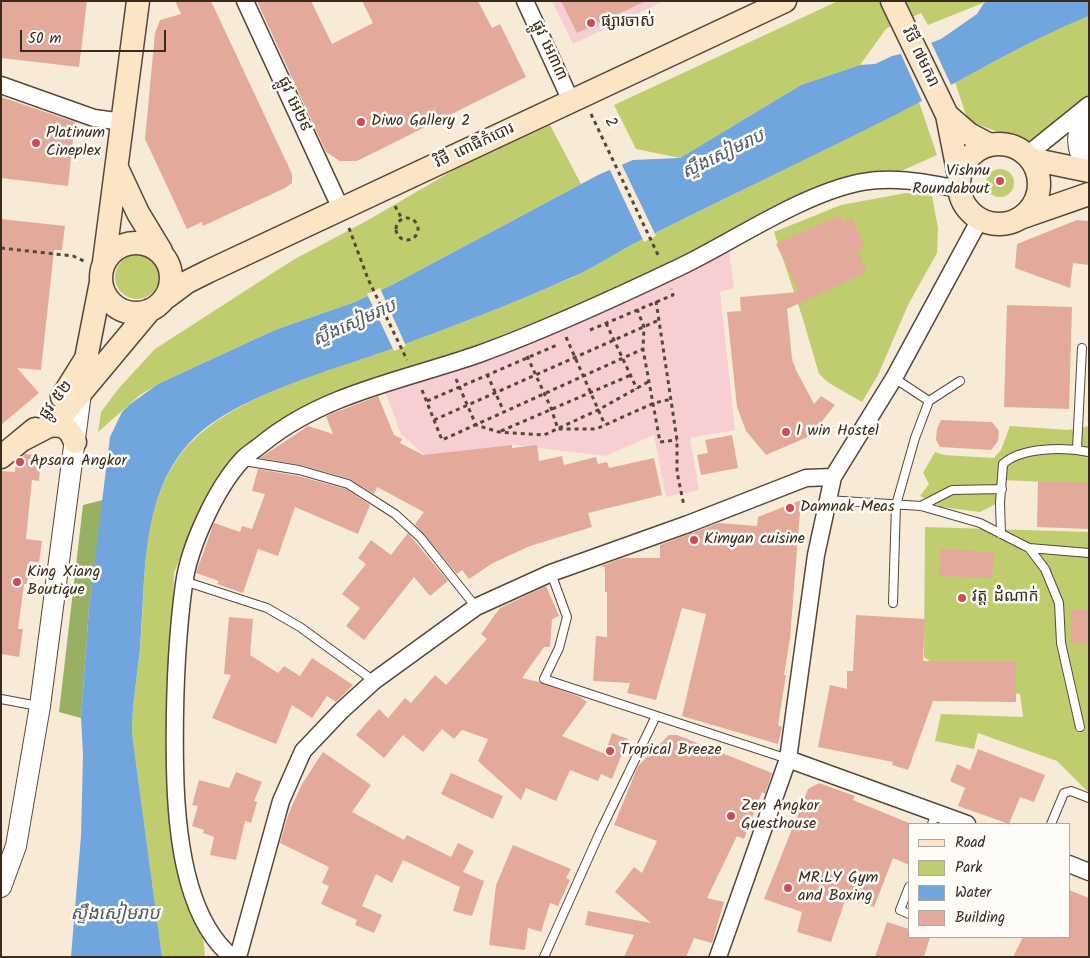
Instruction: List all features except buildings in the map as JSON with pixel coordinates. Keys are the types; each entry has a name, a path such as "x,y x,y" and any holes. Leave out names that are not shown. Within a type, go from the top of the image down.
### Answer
{"main road":[{"path":"81,393 118,170 138,1"},
{"name":"វិថី ពោធិកំបោរ","path":"158,303 187,282 209,271 785,1"},
{"name":"វិថី ៧មករា","path":"892,1 943,107 959,183"},
{"name":"វិថី ៧មករា","path":"943,107 970,134 990,145"},
{"path":"1089,170 1029,157 1015,148 1003,144 990,145 976,151 965,162 959,183 966,207 980,219 993,224 1007,223 1089,194"},
{"path":"1019,218 1030,210 1038,191 1037,171 1029,157"},
{"path":"118,170 138,213 163,254 172,276 158,303 128,312 118,308 107,297 102,271 114,250 125,244 144,243 163,254 195,269 209,271"},
{"name":"ផ្លូវ ៥២","path":"24,439 50,426 64,413 158,303"},
{"name":"ផ្លូវ ៥២","path":"1,457 24,439 56,406 85,360"},
{"path":"50,426 57,425 67,428 71,431 75,442"}],"street":[{"name":"ផ្លូវ អេ២៩","path":"245,1 341,209"},
{"name":"ផ្លូវ អេ៣៣","path":"525,1 577,98"},
{"path":"1,85 94,118 123,122"},
{"path":"1029,157 1089,105"},
{"path":"1089,109 1078,131 1077,146 1081,160 1089,170"},
{"path":"232,957 222,948 200,912 182,858 178,834 174,714 184,581 207,512 242,460 284,426 316,408 414,373 478,354 518,338 681,266 821,194 862,182 902,178 959,183"},
{"path":"718,957 788,759 816,555 833,477 894,378 980,219"},
{"path":"1,887 16,846 40,706 81,393"},
{"path":"238,957 281,801 303,752 341,711 374,681 476,607 551,573 688,524 806,478 833,477"},
{"path":"788,759 934,818 962,823"},
{"path":"1070,864 1089,872"}],"lane":[{"path":"1077,449 1082,348"},
{"path":"894,378 929,401"},
{"path":"893,603 896,505 915,438 929,401 960,381"},
{"path":"1001,534 1004,464 1010,458 1026,452 1077,449 1089,452"},
{"path":"242,460 300,470 348,484 356,489 395,514 420,537 476,607"},
{"path":"921,506 952,490 1002,489"},
{"path":"827,500 921,506 980,523 1029,548 1089,552"},
{"path":"1029,548 1046,569 1058,603 1061,643 1080,727"},
{"path":"551,573 567,617 559,648 544,679 788,759"},
{"path":"184,581 267,608 300,627 374,681"},
{"path":"1,699 40,706"},
{"path":"544,957 600,832 656,716"},
{"path":"1051,823 1064,793 1071,791 1089,798"},
{"path":"908,890 900,910 908,914"}],"path":[{"name":"2","path":"577,98 613,161 658,255"},
{"path":"394,204 402,219"},
{"path":"341,209 368,279 401,349"},
{"path":"409,218 417,225 417,232 413,238 403,239 397,234 397,224 402,219 409,218"},
{"path":"1,248 73,256 102,271"},
{"path":"628,290 644,328 643,349 660,442 677,440"},
{"path":"656,302 672,399 677,440 677,472 688,524"},
{"path":"597,304 637,389"},
{"path":"434,420 659,320"},
{"path":"558,321 605,425"},
{"path":"518,338 552,408 558,429"},
{"path":"414,373 442,440 643,349"},
{"path":"478,354 504,412"},
{"path":"448,363 476,425"},
{"path":"499,432 631,375"},
{"path":"476,425 499,432 544,435 598,410 648,382"},
{"path":"558,429 596,429 654,403 672,399"}],"shaded area":[{"name":"ផ្សារចាស់","path":"552,1 664,1 573,44"},
{"path":"728,243 734,288 720,292 735,430 690,438 699,490 666,497 654,435 605,456 514,445 428,458 401,434 385,391"}],"green space":[{"path":"838,1 881,1 895,24 886,29 860,65 801,85 680,158 636,149 614,105"},
{"path":"902,1 988,1 928,25 921,13 906,20"},
{"path":"1089,16 1089,95 1035,141 1021,140 968,121 955,82 1055,30"},
{"path":"919,102 937,155 897,173 780,207 683,262 470,348 380,378 288,416 236,456 198,513 174,573 169,748 202,925 205,957 162,957 132,733 133,712 140,650 146,553 150,529 164,482 176,461 194,439 217,421 273,391 459,324 571,278 635,243"},
{"path":"550,125 581,184 392,285 355,302 275,330 158,384 140,395 98,432 101,412 119,388 155,349 293,260 370,219 476,157"},
{"path":"1000,169 1010,173 1014,183 1010,193 1000,197 990,193 986,183 990,173"},
{"path":"906,193 932,196 938,228 937,253 908,305 878,375 862,402 829,383 819,374 774,232 841,205"},
{"path":"137,255 149,259 155,265 159,277 155,289 149,295 137,299 125,295 119,289 115,277 119,265 125,259"},
{"path":"1010,426 1068,430 1089,426 1089,484 1002,480 998,503 980,512 941,507 920,496 929,484 923,473 935,452 944,455 994,458 1001,450"},
{"path":"103,500 89,607 81,718 59,712 83,505"},
{"path":"925,527 1089,532 1089,793 1057,761 978,733 974,749 935,741 941,714 1023,717 1020,694 966,686 924,657"}],"water":[{"name":"ស្ទឹងសៀមរាប","path":"988,1 1089,1 1089,16 1016,50 897,114 633,244 578,274 527,297 461,323 261,396 212,423 193,439 175,461 163,485 154,511 148,538 140,649 133,712 132,733 162,957 71,957 81,836 83,754 81,718 89,607 110,437 122,412 158,384 275,330 355,302 392,285 598,175 633,160 680,158 801,85 860,65 875,64 941,39 977,14 984,3"}],"pier":[{"path":"930,40 952,87 923,103 900,52"},
{"path":"621,163 656,236 644,242 609,168"},
{"path":"380,288 406,346 394,351 367,294"}],"place":[{"name":"ផ្សារចាស់","path":"591,23"},
{"name":"Diwo Gallery 2","path":"361,122"},
{"name":"Platinum Cineplex","path":"36,143"},
{"name":"Vishnu Roundabout","path":"1000,181"},
{"name":"I win Hostel","path":"786,432"},
{"name":"Apsara Angkor","path":"20,462"},
{"name":"Damnak Meas","path":"790,508"},
{"name":"Kimyan cuisine","path":"694,540"},
{"name":"King Xiang Boutique","path":"17,582"},
{"name":"វត្ត ដំំណាក់","path":"962,598"},
{"name":"Tropical Breeze","path":"610,751"},
{"name":"Zen Angkor Guesthouse","path":"731,816"},
{"name":"MR.LY Gym and Boxing","path":"788,888"}]}
